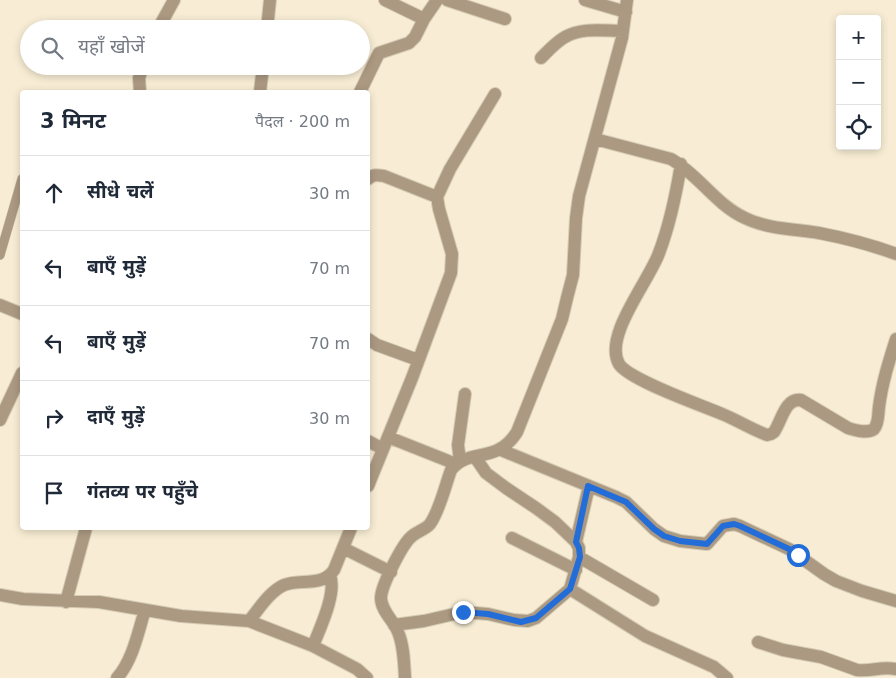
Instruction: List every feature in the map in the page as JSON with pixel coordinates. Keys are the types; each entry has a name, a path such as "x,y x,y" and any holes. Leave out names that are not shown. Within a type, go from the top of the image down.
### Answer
{"street":[{"path":"163,20 174,0"},
{"path":"268,20 270,0"},
{"path":"385,0 424,20"},
{"path":"370,71 379,53 383,50 409,43 437,0"},
{"path":"447,0 505,19"},
{"path":"405,678 402,643 394,624 382,605 383,588 403,547 413,535 424,530 434,517 451,470 458,462 501,450 510,443 517,432 562,318 572,275 576,218 580,196 623,31 626,6 585,0"},
{"path":"541,58 565,36 577,32 590,30 623,31"},
{"path":"140,90 141,75"},
{"path":"260,90 262,75"},
{"path":"361,90 368,75"},
{"path":"370,481 451,273 452,254 437,197 450,168 495,94"},
{"path":"595,139 661,156 681,164 719,202 733,213 748,220 771,226 831,236 896,254"},
{"path":"681,164 669,226 658,256 634,300 616,339 616,357 624,370 767,435 774,432 788,404 793,400 801,400 848,428 869,431 873,430 878,422 882,386 896,339"},
{"path":"370,177 384,176 437,197"},
{"path":"0,305 20,313"},
{"path":"370,340 377,345 418,360"},
{"path":"0,420 20,378"},
{"path":"458,462 458,438 465,394"},
{"path":"388,436 458,462"},
{"path":"370,442 383,449"},
{"path":"501,450 626,502 664,536 703,545 710,542 723,526 734,524 789,549 836,581 896,601"},
{"path":"394,624 424,622 463,612 528,621 536,618 570,589 580,557 576,542 555,522 486,473 475,457"},
{"path":"576,542 588,486"},
{"path":"66,602 85,530"},
{"path":"249,622 272,592 278,588 294,582 314,582 330,575 350,530"},
{"path":"512,538 576,570"},
{"path":"343,548 391,572"},
{"path":"580,557 653,600"},
{"path":"314,646 330,595 332,582 330,575"},
{"path":"570,589 645,636 714,667 727,678"},
{"path":"0,595 66,602 99,602 189,617 249,622 314,646 357,669 367,678"},
{"path":"117,678 124,670 145,610"},
{"path":"758,642 783,650 822,657 857,670 886,667 896,669"}],"lane":[{"path":"0,255 20,186"}],"route":[{"path":"463,612 488,614 521,622 528,621 536,618 570,589 580,557 576,542 588,486 626,502 664,536 703,545 710,542 723,526 734,524 798,555"}]}
